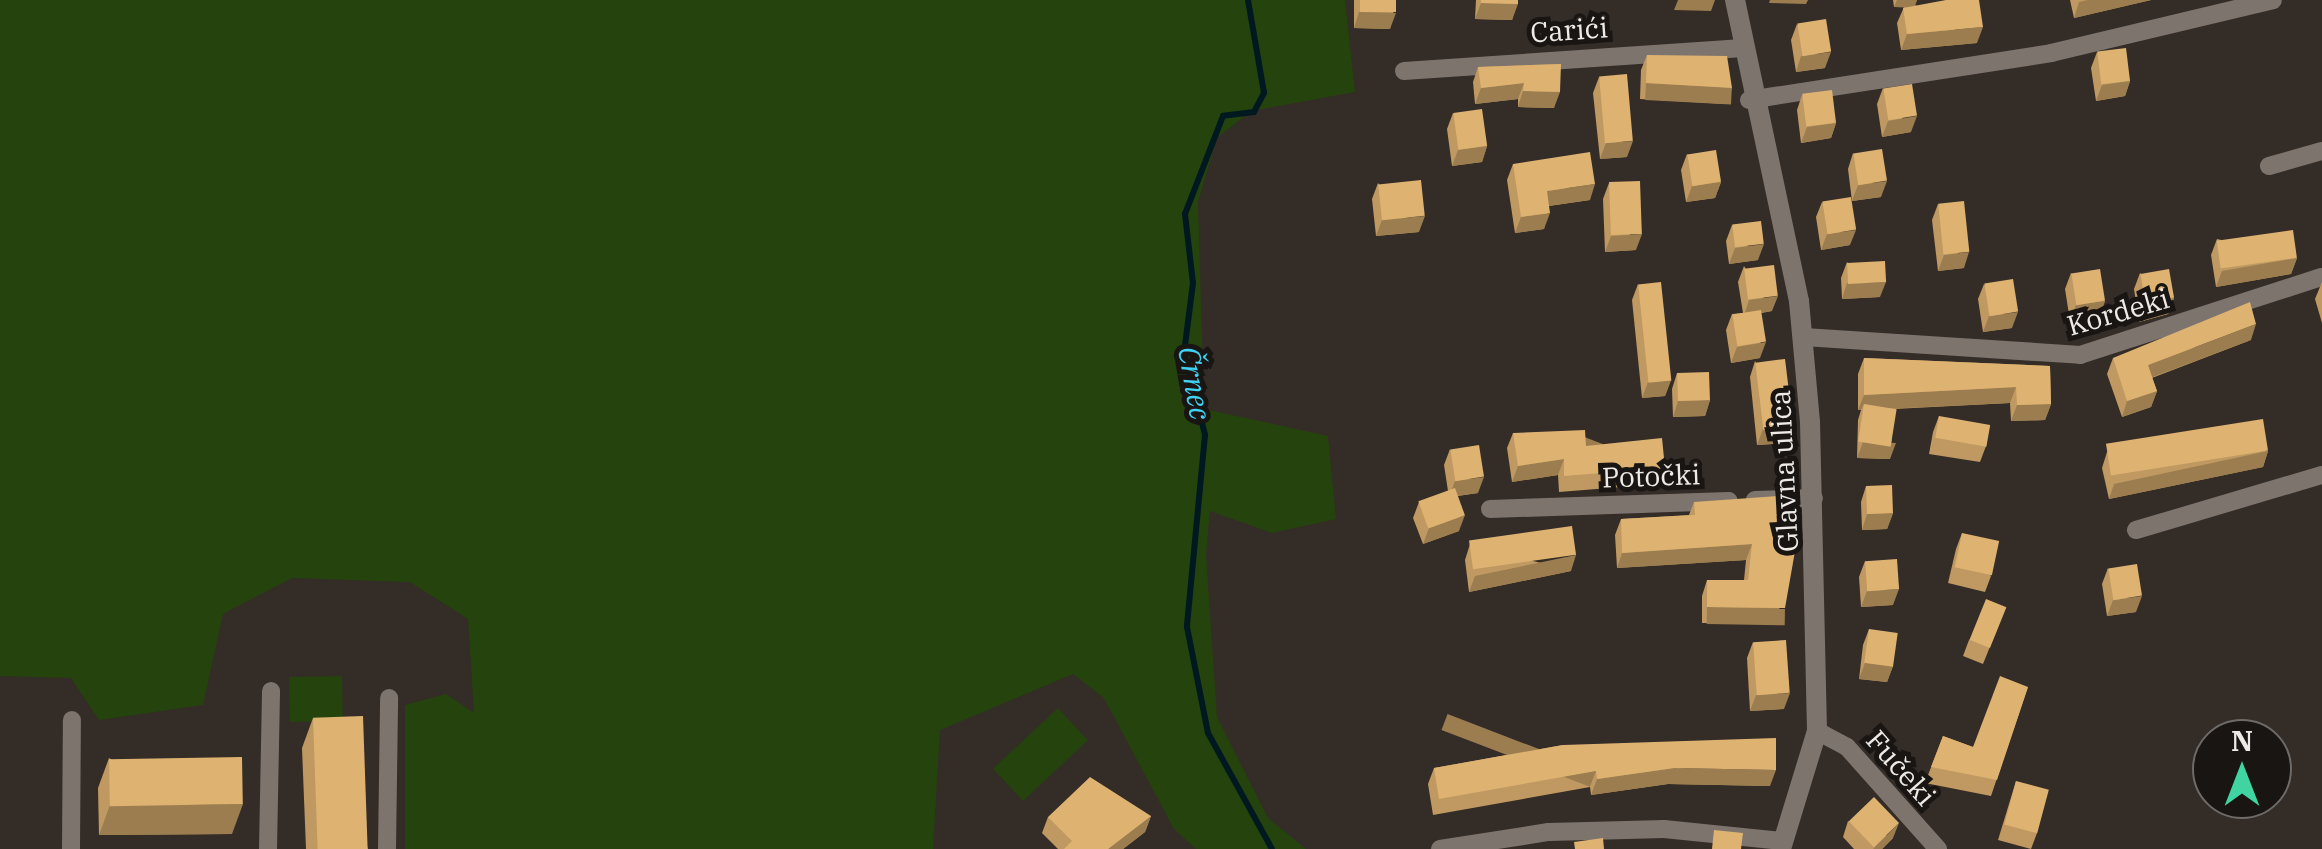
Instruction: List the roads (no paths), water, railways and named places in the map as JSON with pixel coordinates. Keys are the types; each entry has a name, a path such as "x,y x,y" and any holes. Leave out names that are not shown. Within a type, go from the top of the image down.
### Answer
{"street":[{"name":"Glavna ulica","path":"1440,849 1549,832 1664,829 1782,845 1818,731 1814,498 1804,338 1749,100 1735,0"},
{"path":"1749,100 2051,53 2274,0"},
{"name":"Carići","path":"1404,71 1739,48"},
{"path":"2269,166 2322,151"},
{"name":"Kordeki","path":"1804,338 2080,355 2322,278"},
{"path":"2136,530 2322,475"},
{"name":"Potočki","path":"1490,509 1814,498"},
{"path":"268,849 270,691"},
{"path":"387,849 390,698"},
{"path":"72,720 72,849"},
{"name":"Fučeki","path":"1818,731 1848,746 1938,849"}],"waterway":[{"name":"Črnec","path":"1248,0 1264,93 1254,112 1223,116 1185,214 1193,283 1184,353 1205,435 1187,627 1208,733 1272,849"}]}
